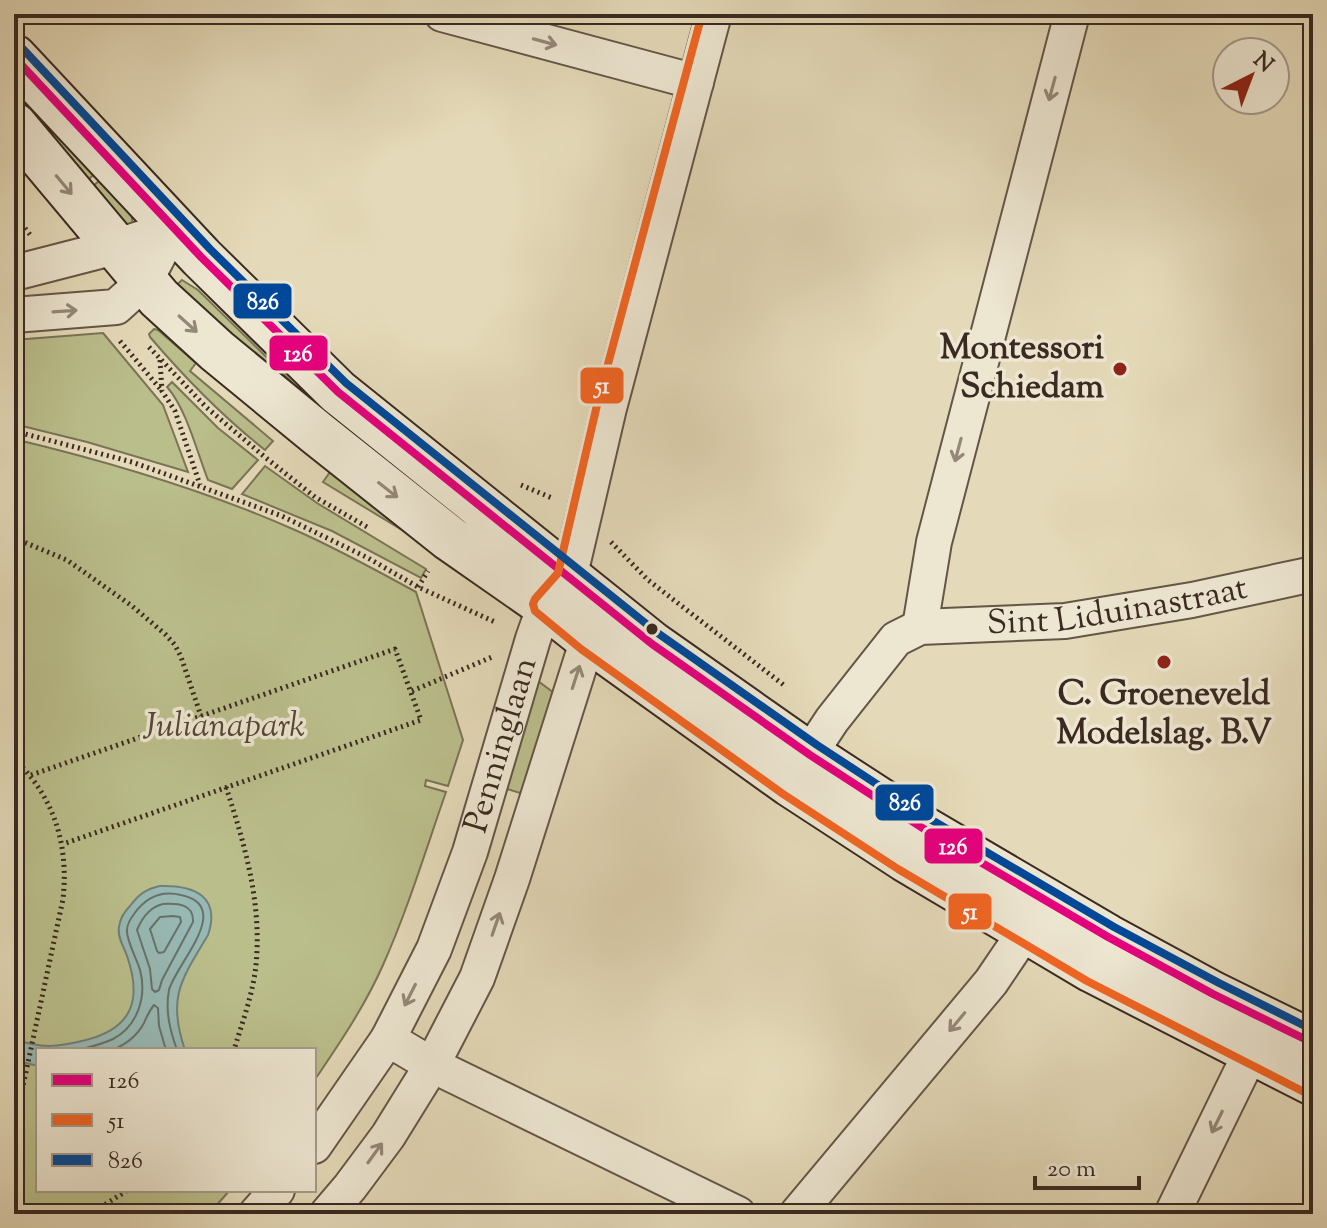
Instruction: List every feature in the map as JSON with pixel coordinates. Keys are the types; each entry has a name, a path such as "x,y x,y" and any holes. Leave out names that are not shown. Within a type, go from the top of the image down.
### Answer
{"main road":[{"path":"14,57 173,228 549,607 652,644 924,829 1036,916 1092,970 1313,1083"},
{"path":"14,125 159,298 217,351 449,538 549,607 588,639 811,753"},
{"path":"1036,916 1108,937 1313,1043"}],"street":[{"path":"442,14 696,82"},
{"name":"Penninglaan","path":"316,1143 388,1039 434,949 470,852 549,607 584,517 609,408 714,14"},
{"path":"811,753 896,639 920,627 934,542 1072,14"},
{"path":"14,273 115,247 173,228"},
{"path":"14,315 116,307 145,281 173,228"},
{"name":"Sint Liduinastraat","path":"920,627 1065,621 1192,600 1313,574"},
{"name":"Penninglaan","path":"327,1214 388,1136 432,1065 477,978 512,879 588,639"},
{"path":"797,1214 991,982 1036,916"},
{"path":"388,1039 432,1065 738,1214"},
{"path":"1172,1214 1251,1052"},
{"path":"256,1214 275,1192"}],"path":[{"path":"160,359 162,391 175,411 200,485"},
{"path":"14,431 132,462 282,516 368,558 418,587 549,607"},
{"path":"512,482 549,496 584,517 648,580 811,753"},
{"path":"14,538 67,560 132,606 165,634 181,657 201,716"},
{"path":"412,691 549,607"},
{"path":"31,775 395,649 421,720 63,844"},
{"path":"14,759 31,775 54,815 63,844 65,877 63,899 14,1128"},
{"path":"226,787 253,880 258,926 256,968 235,1048"},
{"path":"90,1214 125,1192"}],"green space":[{"path":"14,74 103,166 78,189 14,112"},
{"path":"109,172 129,207 134,232 83,195"},
{"path":"182,280 198,290 305,395 350,434 423,474 463,506 448,524 169,292"},
{"path":"154,329 196,363 190,371 273,441 265,450 219,410 177,367 150,337"},
{"path":"103,333 163,405 188,472 14,424 14,340"},
{"path":"172,382 218,428 258,460 232,489 208,480 185,418 167,387"},
{"name":"Julianapark","path":"14,439 121,467 227,502 310,537 416,592 463,740 448,786 426,780 425,786 446,792 409,901 368,995 316,1078 316,1048 36,1048 36,1192 228,1192 209,1214 14,1214"},
{"path":"265,466 317,503 426,569 421,578 332,531 242,494"},
{"path":"330,472 387,503 430,547 323,482"},
{"path":"534,678 558,696 530,796 504,788"}],"water":[{"path":"172,886 194,891 202,896 211,911 208,935 184,977 177,1003 184,1048 36,1048 36,1066 14,1060 14,1039 42,1046 67,1044 102,1035 124,1019 130,1010 134,986 119,934 120,924 126,910 147,890"}],"transit line":[{"name":"51","path":"702,14 597,405 558,573 535,599 535,611 581,649 783,794 898,869 1087,981 1308,1094"},
{"name":"826","path":"23,49 210,249 346,383 659,634 817,745 930,819 1114,927 1313,1030"},
{"name":"126","path":"14,57 201,257 338,392 652,644 810,755 924,829 1108,937 1213,994 1313,1043"}],"place":[{"name":"Montessori Schiedam","path":"1120,369"},
{"name":"C. Groeneveld Modelslag. B.V","path":"1164,662"}]}
